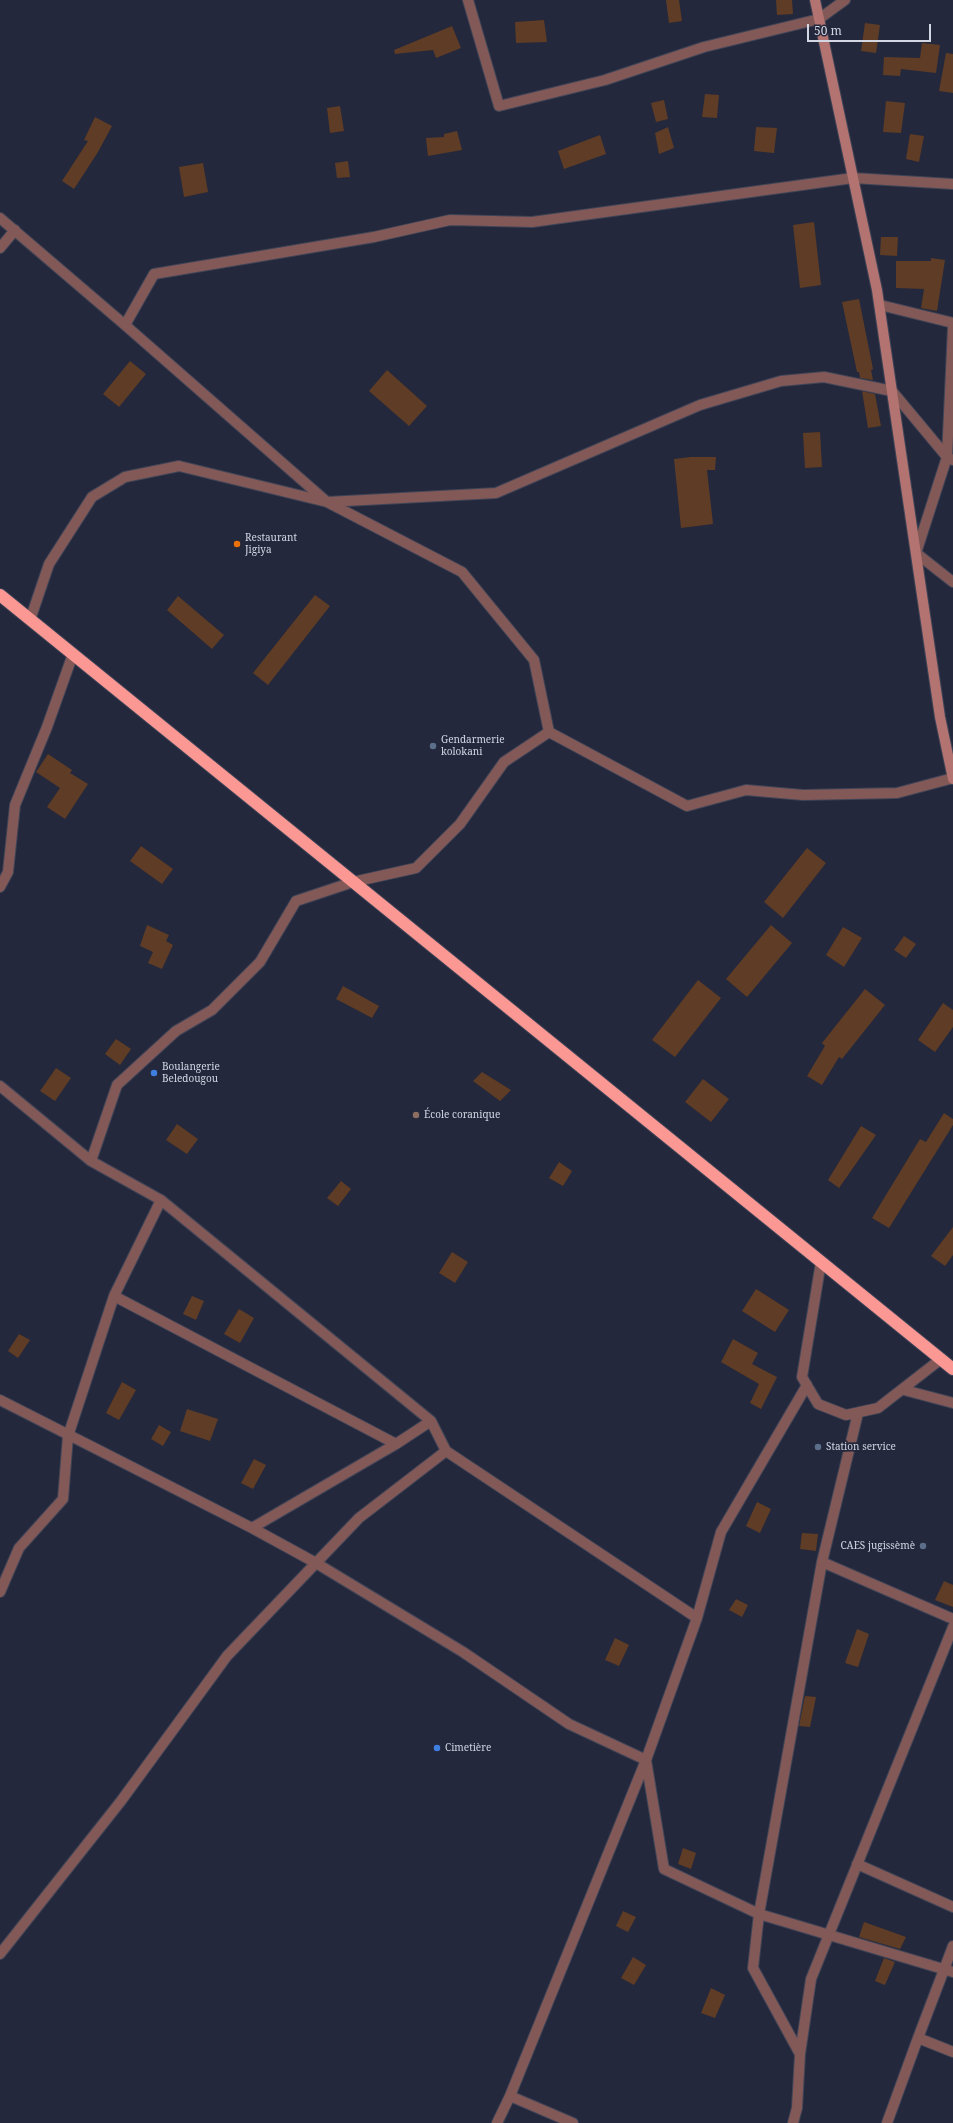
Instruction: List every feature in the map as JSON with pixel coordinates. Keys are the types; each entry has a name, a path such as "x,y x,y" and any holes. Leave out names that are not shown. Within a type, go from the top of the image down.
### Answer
{"highway":[{"path":"0,595 953,1369"}],"main road":[{"path":"815,0 880,305 940,717 953,778"}],"street":[{"path":"468,0 499,106 605,80 704,47 819,19 845,0"},
{"path":"126,325 154,274 374,237 450,220 532,222 853,178 953,184"},
{"path":"0,218 126,325 326,502 496,493 700,405 780,381 824,378 892,391 950,459"},
{"path":"0,248 15,230"},
{"path":"880,305 953,323"},
{"path":"953,327 950,459 916,553 953,582"},
{"path":"30,620 49,564 92,497 125,477 179,466 326,502 462,572 534,660 549,732"},
{"path":"0,887 8,872 15,805 47,727 73,654"},
{"path":"549,732 687,806 746,790 803,795 898,793 953,778"},
{"path":"91,1161 117,1084 176,1031 212,1010 260,962 296,901 354,882 416,868 460,824 504,762 549,732"},
{"path":"0,1086 91,1161 161,1200 431,1421 446,1451 697,1618"},
{"path":"0,1592 19,1548 63,1499 68,1436 114,1296 161,1200"},
{"path":"821,1262 802,1377 818,1404 846,1415 878,1408 904,1390 940,1359"},
{"path":"114,1296 396,1444"},
{"path":"497,2123 510,2096 646,1760 697,1618 721,1532 807,1385"},
{"path":"904,1390 953,1403"},
{"path":"0,1400 68,1436 252,1528 316,1563 463,1652 569,1724 646,1760"},
{"path":"800,2054 753,1968 760,1914 822,1562 858,1413"},
{"path":"252,1528 396,1444 431,1421"},
{"path":"0,1954 120,1800 227,1656 359,1518 446,1451"},
{"path":"822,1562 953,1619"},
{"path":"793,2123 797,2108 800,2054 811,1979 953,1627"},
{"path":"646,1760 664,1869 760,1914 949,1970"},
{"path":"857,1864 953,1907"},
{"path":"887,2123 918,2038 949,1970 953,1946"},
{"path":"918,2038 953,2052"},
{"path":"510,2096 573,2123"}],"building":[{"path":"666,0 679,0 682,21 669,23"},
{"path":"776,0 792,0 793,14 777,15"},
{"path":"544,20 547,42 516,43 515,22"},
{"path":"865,23 880,25 876,53 861,51"},
{"path":"452,26 461,48 436,58 433,50 395,54 394,50"},
{"path":"922,43 940,45 936,73 901,69 900,76 883,75 884,57 920,58"},
{"path":"946,53 953,54 953,93 939,91"},
{"path":"705,94 719,95 717,118 702,117"},
{"path":"664,100 668,119 656,122 651,103"},
{"path":"886,101 905,103 901,133 883,132"},
{"path":"340,106 344,131 330,133 327,108"},
{"path":"95,117 112,126 98,152 74,189 62,181 88,141 84,140"},
{"path":"668,127 674,148 659,154 655,133"},
{"path":"756,127 777,128 774,153 754,151"},
{"path":"457,131 462,150 428,156 426,138 444,137 444,134"},
{"path":"910,134 924,136 919,162 906,159"},
{"path":"600,135 606,154 564,169 558,151"},
{"path":"348,161 350,177 337,178 335,163"},
{"path":"203,163 208,192 184,197 179,167"},
{"path":"814,222 821,285 800,288 793,225"},
{"path":"881,237 898,237 897,256 880,255"},
{"path":"931,258 945,260 937,311 921,308 924,289 896,288 896,261 931,261"},
{"path":"859,299 873,369 871,370 873,380 860,378 859,372 857,372 842,302"},
{"path":"130,361 146,374 119,407 103,394"},
{"path":"387,370 427,406 409,426 369,391"},
{"path":"862,391 875,394 881,426 868,428"},
{"path":"820,432 822,467 805,468 803,433"},
{"path":"716,457 715,470 707,470 713,524 681,528 674,459"},
{"path":"315,595 330,606 268,685 253,673"},
{"path":"178,596 224,635 212,649 167,610"},
{"path":"48,754 72,770 70,773 88,784 65,819 47,807 60,788 36,772"},
{"path":"141,846 173,869 162,884 130,861"},
{"path":"807,848 826,863 783,918 764,902"},
{"path":"147,925 169,935 166,941 173,945 162,969 148,963 153,952 140,946"},
{"path":"771,925 792,943 747,997 726,979"},
{"path":"843,927 862,938 844,967 826,955"},
{"path":"904,936 916,944 906,958 894,950"},
{"path":"698,980 721,998 675,1057 652,1040"},
{"path":"343,986 379,1006 372,1018 336,999"},
{"path":"865,989 885,1005 842,1059 839,1057 822,1085 807,1076 825,1046 822,1043"},
{"path":"943,1003 953,1010 953,1027 935,1052 918,1040"},
{"path":"116,1039 131,1049 120,1065 105,1054"},
{"path":"56,1068 71,1078 55,1101 40,1091"},
{"path":"482,1072 511,1090 500,1101 473,1081"},
{"path":"703,1079 729,1099 711,1122 685,1102"},
{"path":"944,1113 953,1119 953,1125 889,1228 872,1218 920,1139 926,1142"},
{"path":"177,1124 198,1139 187,1154 166,1140"},
{"path":"861,1126 876,1135 839,1188 828,1180"},
{"path":"559,1162 572,1171 563,1186 549,1178"},
{"path":"341,1181 351,1189 338,1206 327,1198"},
{"path":"953,1227 953,1255 945,1266 931,1256"},
{"path":"452,1252 468,1262 455,1283 439,1273"},
{"path":"756,1289 789,1310 775,1332 742,1311"},
{"path":"192,1296 204,1301 196,1320 183,1314"},
{"path":"239,1309 254,1318 240,1343 224,1334"},
{"path":"19,1334 30,1340 18,1358 8,1351"},
{"path":"733,1339 758,1353 752,1364 777,1377 761,1409 750,1403 759,1384 721,1362"},
{"path":"122,1382 136,1390 119,1420 106,1413"},
{"path":"187,1409 218,1419 210,1441 180,1431"},
{"path":"159,1425 171,1432 163,1446 151,1439"},
{"path":"254,1459 266,1465 253,1489 241,1483"},
{"path":"757,1502 771,1509 760,1533 746,1526"},
{"path":"802,1533 818,1534 816,1551 800,1549"},
{"path":"944,1581 953,1585 953,1607 935,1600"},
{"path":"736,1599 748,1605 742,1617 729,1610"},
{"path":"857,1629 869,1634 858,1667 845,1663"},
{"path":"615,1638 629,1645 619,1666 605,1660"},
{"path":"805,1696 816,1697 810,1727 799,1726"},
{"path":"683,1848 696,1853 691,1869 678,1864"},
{"path":"623,1911 636,1917 628,1932 616,1926"},
{"path":"864,1922 906,1937 900,1949 859,1937"},
{"path":"633,1957 646,1965 634,1985 621,1978"},
{"path":"884,1958 895,1962 885,1985 875,1981"},
{"path":"711,1988 725,1995 715,2018 701,2013"}],"place":[{"name":"Restaurant Jigiya","path":"237,544"},
{"name":"Gendarmerie kolokani","path":"433,746"},
{"name":"Boulangerie Beledougou","path":"154,1073"},
{"name":"École coranique","path":"416,1115"},
{"name":"Station service","path":"818,1447"},
{"name":"CAES jugissèmè","path":"923,1546"},
{"name":"Cimetière","path":"437,1748"}]}
